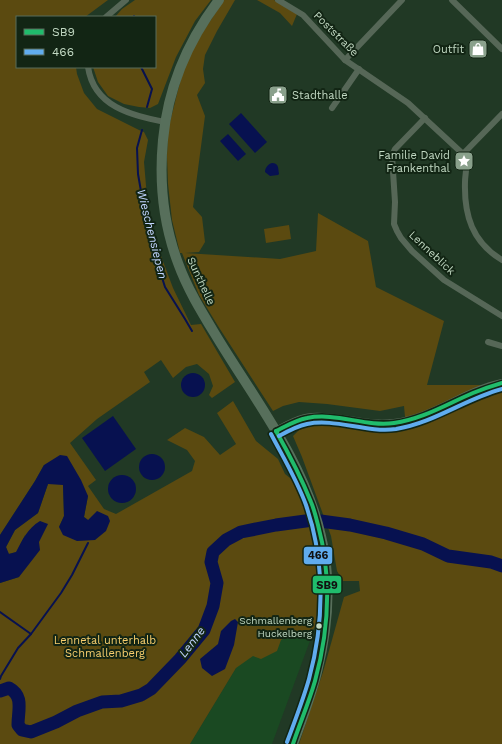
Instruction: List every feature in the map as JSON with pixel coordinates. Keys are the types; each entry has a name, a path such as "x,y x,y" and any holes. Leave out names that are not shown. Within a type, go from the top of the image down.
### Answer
{"main road":[{"name":"Sunthelle","path":"219,0 203,23 186,53 170,97 165,122 161,168 162,194 172,247 178,264 197,305 293,460 311,499 322,536 327,567 328,588 328,604 325,627 318,666 309,701 293,744"}],"street":[{"path":"107,16 126,0"},
{"name":"Poststraße","path":"278,0 303,15 345,60 408,103 463,154"},
{"path":"345,60 402,0"},
{"path":"452,0 502,49"},
{"path":"88,68 97,90 102,98 109,103 123,111 144,118 165,122"},
{"path":"332,108 359,69"},
{"path":"502,114 463,154 466,163 464,183 465,199 470,223 483,245 502,260"},
{"name":"Lenneblick","path":"425,118 394,149 392,156 395,202 394,224 401,238 412,251 444,280 502,316"},
{"path":"488,342 502,346"},
{"path":"276,431 292,422 312,417 343,419 380,425 406,421 429,414 482,389 502,383"}],"shaded area":[{"path":"241,113 267,142 255,153 229,124"},
{"path":"228,134 246,154 238,161 220,141"},
{"path":"272,163 278,166 278,175 270,176 265,172 267,166"},
{"path":"193,373 202,376 205,385 202,394 193,397 184,394 181,385 184,376"},
{"path":"113,416 136,449 105,471 82,438"},
{"path":"152,454 161,458 165,467 161,476 152,480 143,476 139,467 143,458"},
{"path":"60,455 67,456 81,480 88,496 84,517 88,520 97,511 108,516 110,521 106,531 95,540 77,541 63,535 59,527 64,516 63,485 48,484 38,513 15,530 6,547 9,554 16,552 29,531 40,521 48,524 39,542 40,550 19,577 0,583 0,535 44,465"},
{"path":"122,475 132,479 136,489 132,499 122,503 112,499 108,489 112,479"},
{"path":"235,619 238,622 234,645 225,669 212,676 202,668 200,659 218,644 221,631"},
{"path":"284,628 311,638 272,744 190,744 245,653"}],"green space":[{"name":"Lennetal unterhalb Schmallenberg","path":"0,0 108,0 86,16 16,16 16,68 76,68 84,93 97,109 144,132 148,140 144,162 148,209 158,248 173,288 191,325 201,324 235,382 212,398 209,395 213,386 209,374 197,364 186,367 173,378 161,360 144,372 150,382 97,419 70,443 96,480 88,486 104,509 116,514 192,471 195,461 187,450 167,440 185,428 204,437 220,455 236,444 217,413 233,401 256,441 278,459 285,474 294,483 301,498 311,525 319,563 317,569 323,577 322,615 313,630 311,638 294,632 281,640 277,651 261,659 253,656 236,668 190,744 0,744 0,583 19,577 25,535 17,552 8,554 6,547 15,530 38,513 48,484 63,484 64,516 59,527 88,520 84,517 88,496 44,465 0,535"},
{"path":"135,0 211,0 195,21 176,57 158,104 150,108 124,104 108,96 98,82 93,68 156,68 156,16 116,16 122,9"},
{"path":"224,0 235,0 205,55 203,69 205,83 197,95 205,116 193,207 202,217 205,242 199,252 185,253 280,259 316,251 318,213 368,241 376,287 444,321 427,385 502,385 502,744 299,744 323,672 344,597 360,591 359,581 343,581 337,571 331,536 293,436 299,430 311,425 322,423 370,429 386,433 401,430 406,428 404,406 380,411 299,402 283,406 273,411 199,295 182,253 180,253 172,220 168,184 168,130 187,56"},
{"path":"257,0 274,0 297,14 292,26 280,13"},
{"path":"289,225 291,239 266,243 264,229"}],"waterway":[{"name":"Wieschensiepen","path":"142,68 152,89 147,107"},
{"name":"Wieschensiepen","path":"142,130 137,148 138,174 145,214 165,287 192,331"},
{"name":"Lenne","path":"0,691 9,688 14,691 17,695 19,704 18,725 22,730 31,732 56,722 77,711 102,702 121,701 141,695 151,689 180,659 204,630 213,606 217,583 211,562 213,552 226,540 241,532 313,520 350,525 386,533 423,544 448,556 491,562 502,566"},
{"path":"31,634 61,593 88,543"},
{"path":"0,612 31,634 18,648 0,679"}],"transit line":[{"name":"SB9","path":"276,431 299,420 318,417 340,418 383,424 405,421 425,415 473,393 502,383"},
{"name":"466","path":"279,436 300,426 318,423 340,424 385,430 396,429 423,422 488,393 502,389"},
{"name":"SB9","path":"276,431 299,475 313,507 322,545 327,584 326,623 320,662 313,689 293,744"},
{"name":"466","path":"271,434 294,478 306,505 312,525 319,564 321,602 320,621 314,660 304,695 287,742"}],"place":[{"name":"Outfit","path":"478,49"},
{"name":"Stadthalle","path":"278,95"},
{"name":"Familie David Frankenthal","path":"464,161"},
{"name":"Schmallenberg Huckelberg","path":"319,626"}]}
